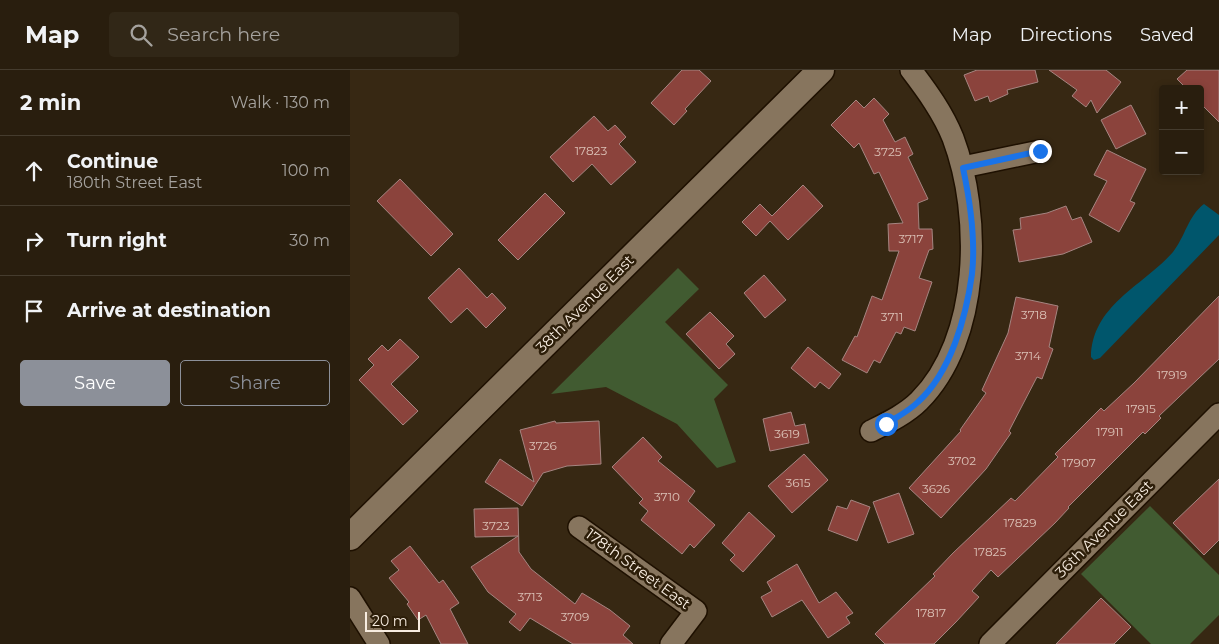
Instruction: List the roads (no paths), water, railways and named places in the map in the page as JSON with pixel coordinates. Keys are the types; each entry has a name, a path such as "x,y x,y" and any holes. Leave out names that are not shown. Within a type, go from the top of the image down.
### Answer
{"street":[{"name":"38th Avenue East","path":"350,537 821,70"},
{"path":"871,431 892,420 918,402 939,374 954,344 972,273 970,202 963,168 944,118 911,70"},
{"path":"963,168 1040,151"},
{"name":"36th Avenue East","path":"990,644 1219,414"},
{"name":"178th Street East","path":"579,527 696,611 671,644"},
{"path":"350,598 380,644"}],"water":[{"path":"1204,204 1219,215 1219,235 1100,358 1094,360 1091,357 1094,339 1100,323 1109,310 1173,252 1194,214"}]}
